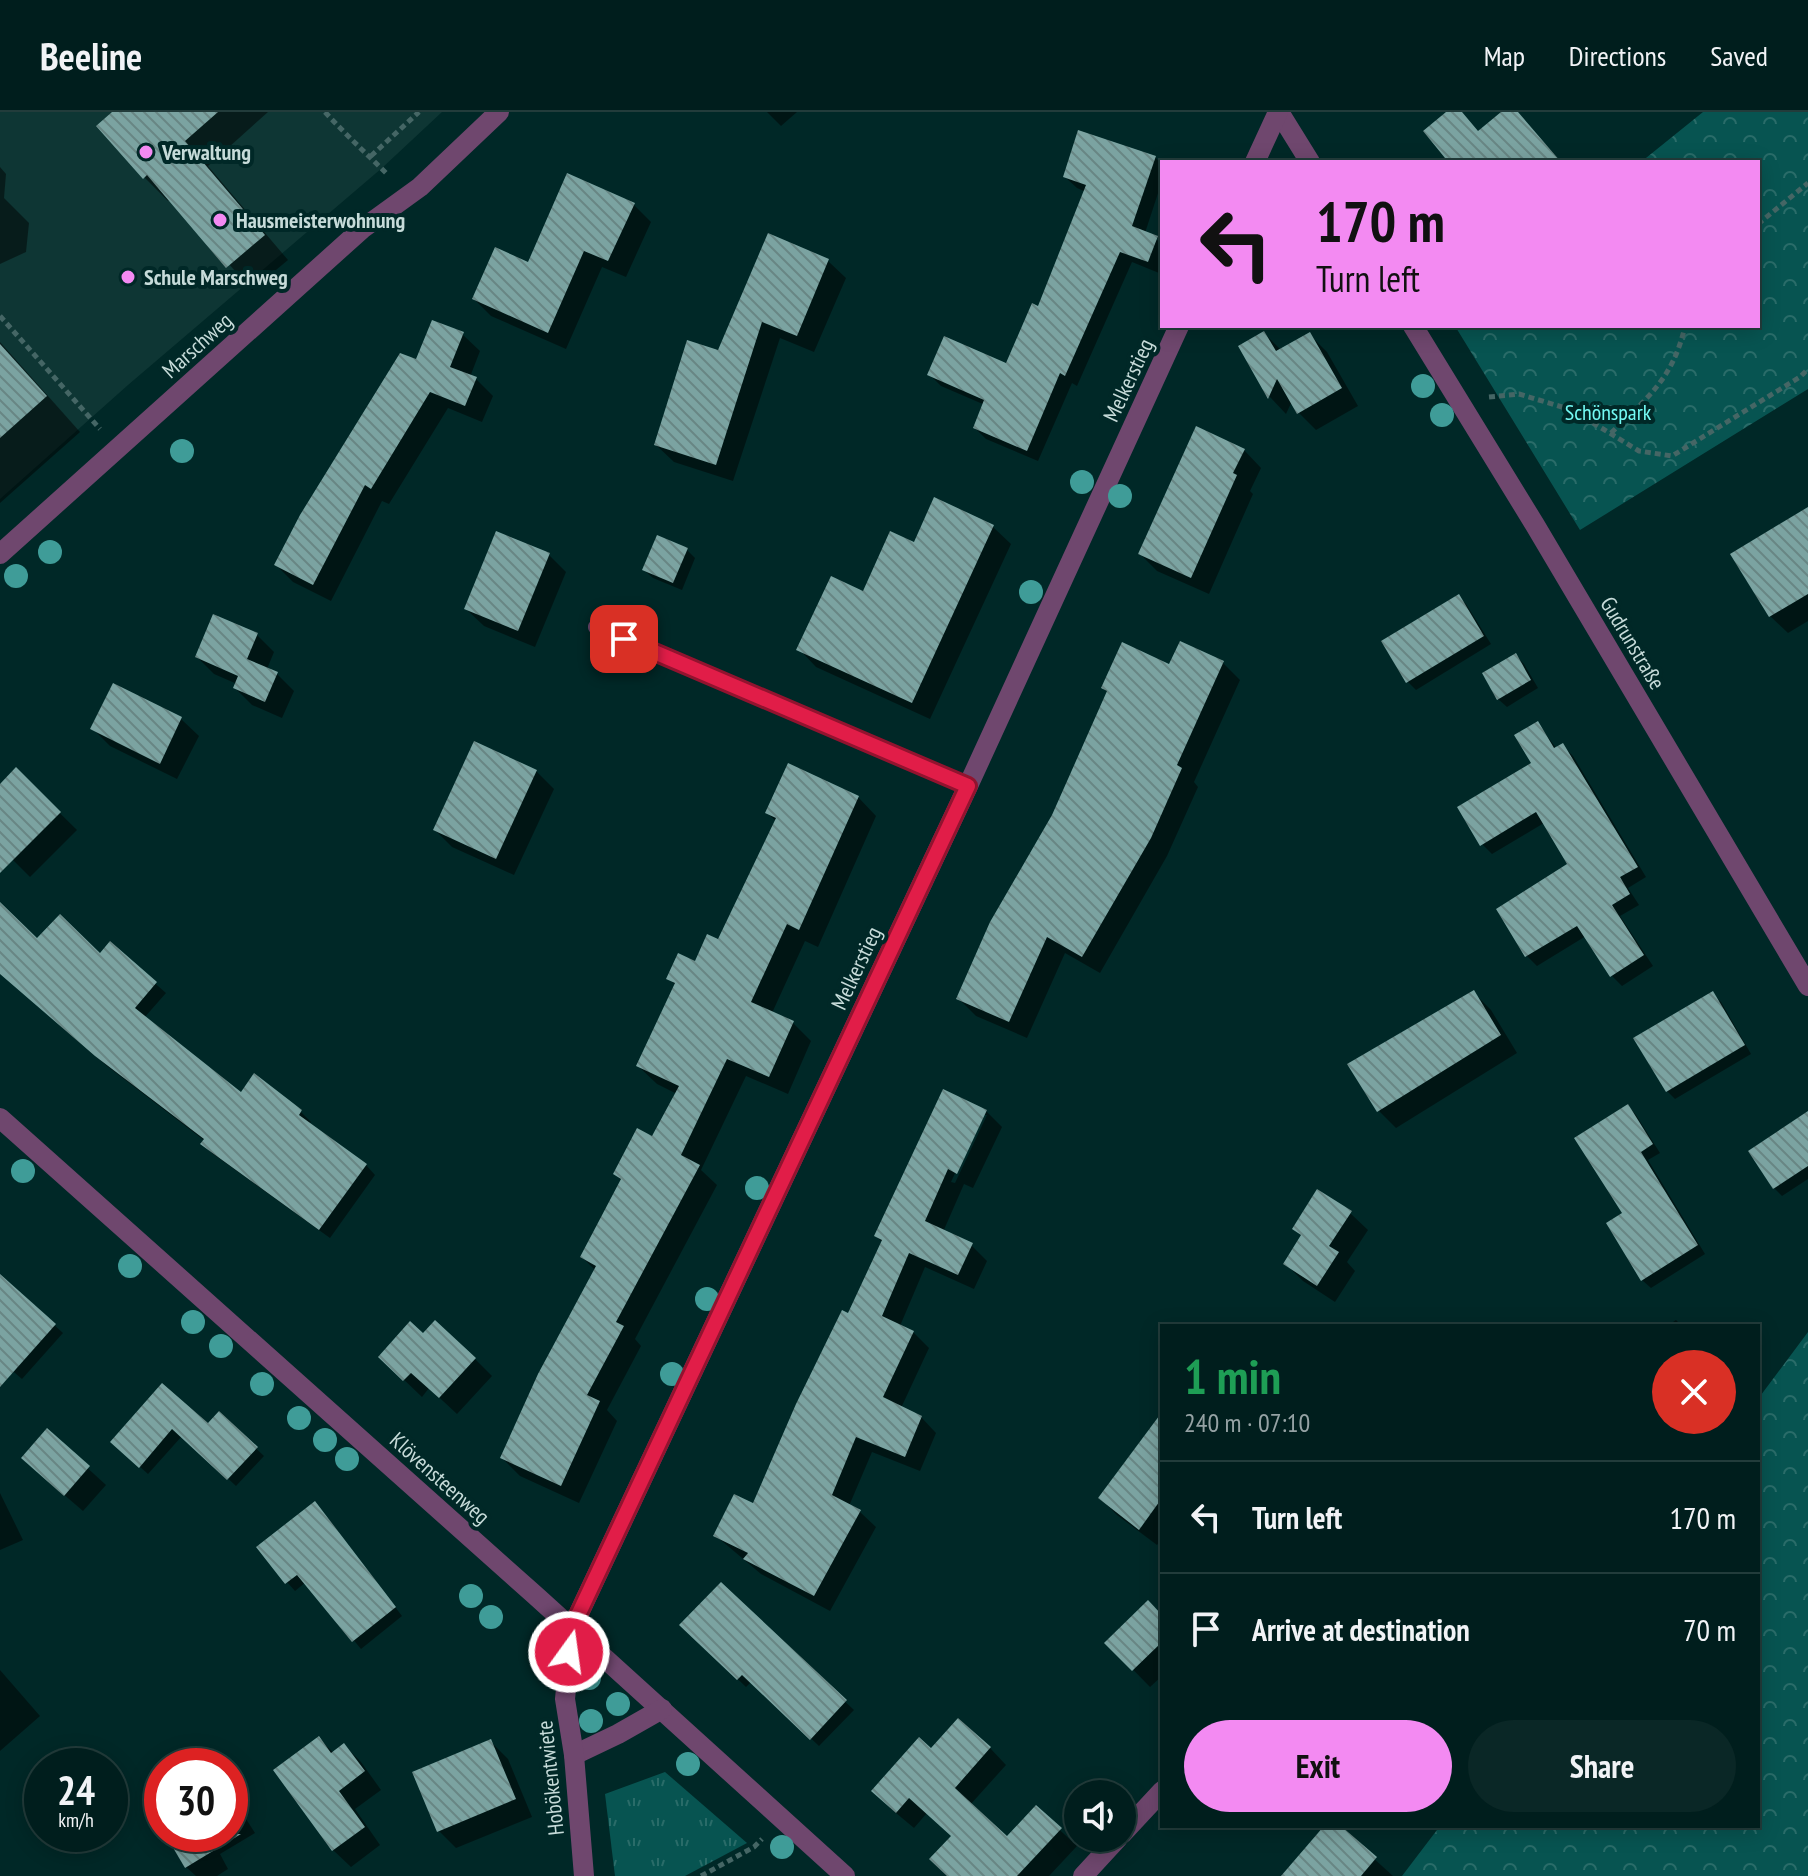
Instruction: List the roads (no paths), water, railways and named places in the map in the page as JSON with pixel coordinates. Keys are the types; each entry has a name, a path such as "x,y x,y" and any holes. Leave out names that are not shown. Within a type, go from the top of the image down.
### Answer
{"street":[{"name":"Marschweg","path":"0,554 362,229 420,187 499,112"},
{"path":"1256,160 1278,112"},
{"path":"1278,112 1309,160"},
{"name":"Melkerstieg","path":"572,1628 968,786 1178,328"},
{"name":"Gudrunstraße","path":"1414,328 1808,986"},
{"name":"Klövensteenweg","path":"0,1118 845,1876"},
{"name":"Hobökentwiete","path":"572,1628 565,1699 574,1755 584,1876"},
{"path":"574,1755 662,1709"},
{"path":"1136,1819 1160,1793"},
{"path":"1083,1876 1105,1852"}],"lane":[{"path":"596,627 968,786"}],"place":[{"name":"Verwaltung","path":"146,152"},
{"name":"Hausmeisterwohnung","path":"220,220"},
{"name":"Schule Marschweg","path":"128,277"}],"park label":[{"name":"Schönspark","path":"1608,412"}]}
